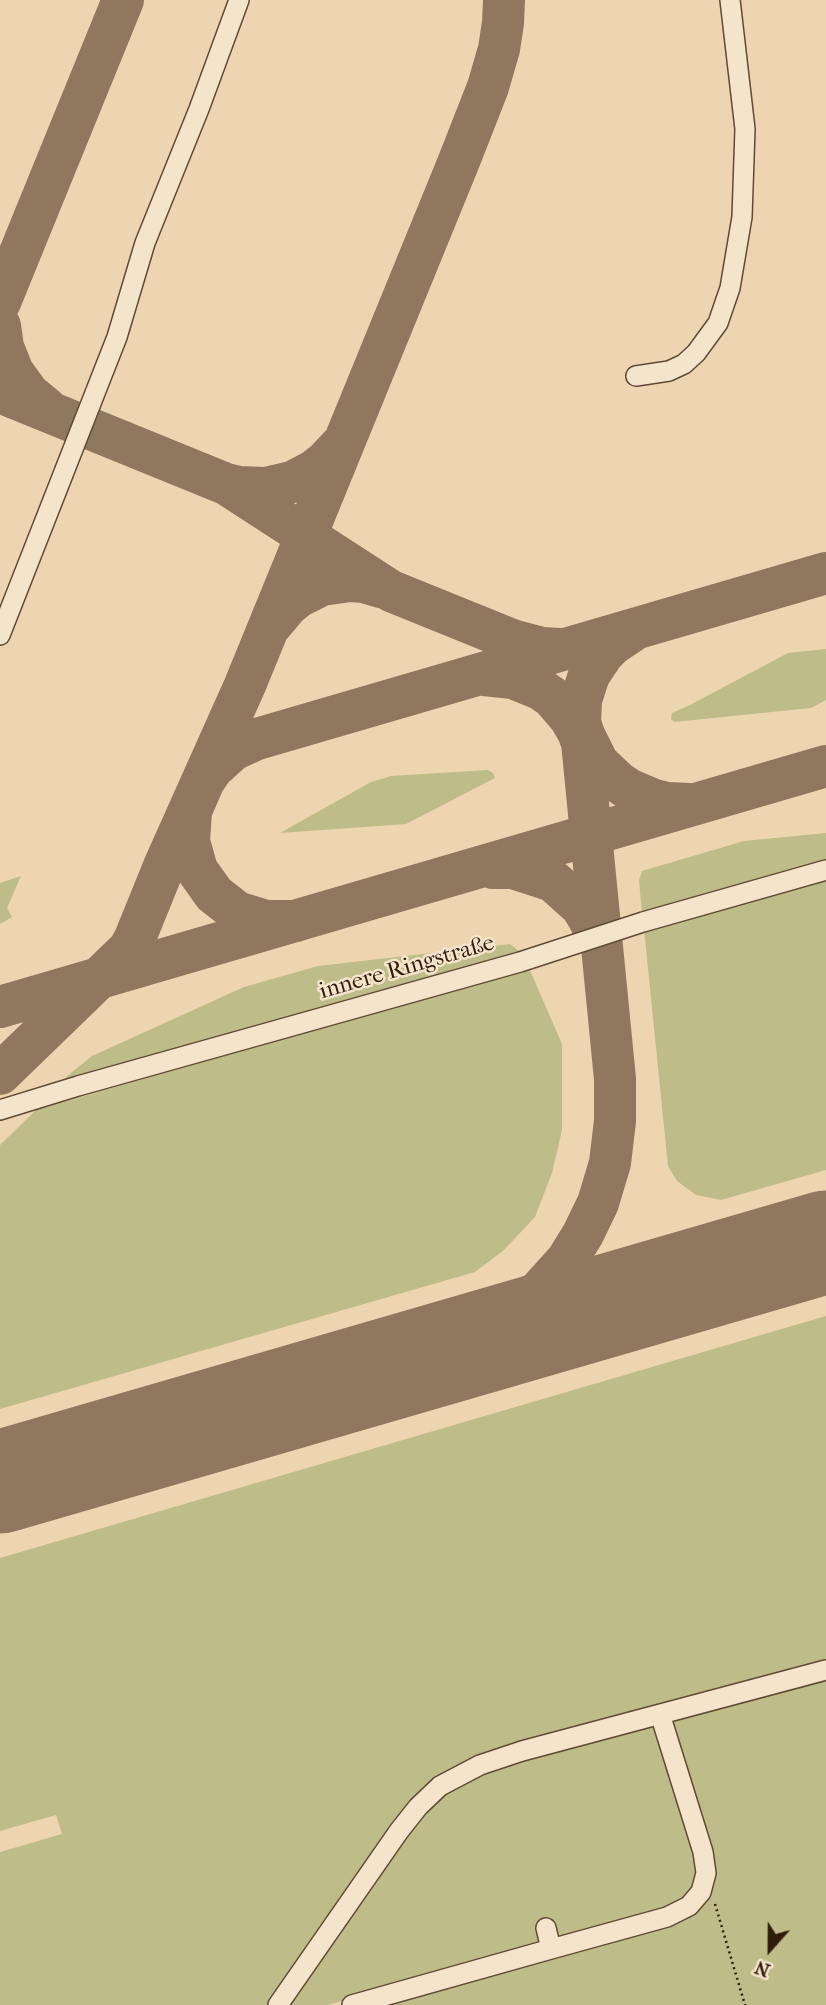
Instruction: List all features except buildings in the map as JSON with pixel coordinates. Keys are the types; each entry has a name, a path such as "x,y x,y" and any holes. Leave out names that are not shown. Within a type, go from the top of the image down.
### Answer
{"lane":[{"path":"0,635 117,337 145,243 239,0"},
{"path":"636,376 669,371 684,364 696,353 718,323 730,288 743,217 745,129 730,0"},
{"name":"innere Ringstraße","path":"0,1110 826,870"},
{"path":"278,2005 399,1831 418,1807 440,1786 480,1765 522,1751 826,1670"},
{"path":"352,2005 667,1917 689,1906 701,1892 706,1873 703,1852 660,1714"},
{"path":"546,1928 551,1949"}],"path":[{"path":"714,1900 745,2005"}],"shaded area":[{"path":"826,649 826,700 811,708 674,722 671,719 672,713 788,653"},
{"path":"488,770 495,778 406,824 280,833 371,782 391,776"},
{"path":"826,833 826,861 642,914 639,880 642,871 744,841"},
{"path":"21,876 7,908 12,917 0,924 0,883"},
{"path":"826,880 826,1170 721,1200 696,1195 677,1181 668,1166 644,929"},
{"path":"510,944 520,952 67,1081 66,1077 92,1056 244,987 318,966"},
{"path":"529,968 562,1044 562,1130 552,1173 535,1217 504,1250 475,1272 0,1409 0,1145 36,1110"},
{"path":"826,1316 826,1661 477,1756 439,1777 270,2005 0,2005 0,1852 62,1834 56,1815 0,1831 0,1558"},
{"path":"826,1678 826,2005 374,2005 542,1943 328,2005 287,2005 423,1812 448,1790 484,1771"}],"taxiway":[{"path":"0,302 123,0"},
{"path":"0,1074 129,949 135,938 245,685 459,161 488,87 499,49 504,0"},
{"path":"0,326 3,347 13,372 29,394 46,408"},
{"path":"0,392 226,484 391,591 512,640 542,648 560,649"},
{"path":"226,484 266,488 292,482 315,470 340,446"},
{"path":"296,921 266,921 237,912 214,894 197,870 189,841 191,811 212,769 233,750 257,739 826,573"},
{"path":"272,624 298,597 322,585 350,581 381,587"},
{"path":"631,632 603,654 589,675 581,700 580,722 584,735 598,763 630,790 654,800 689,804"},
{"path":"484,675 513,678 552,697 570,718 583,746"},
{"path":"417,1360 448,1349 504,1321 539,1291 567,1260 583,1234 598,1203 610,1163 615,1121 615,1079 580,722"},
{"path":"0,1007 826,766"},
{"path":"493,868 513,868 553,881 581,906 598,940"}],"runway":[{"path":"0,1482 826,1242"}]}
